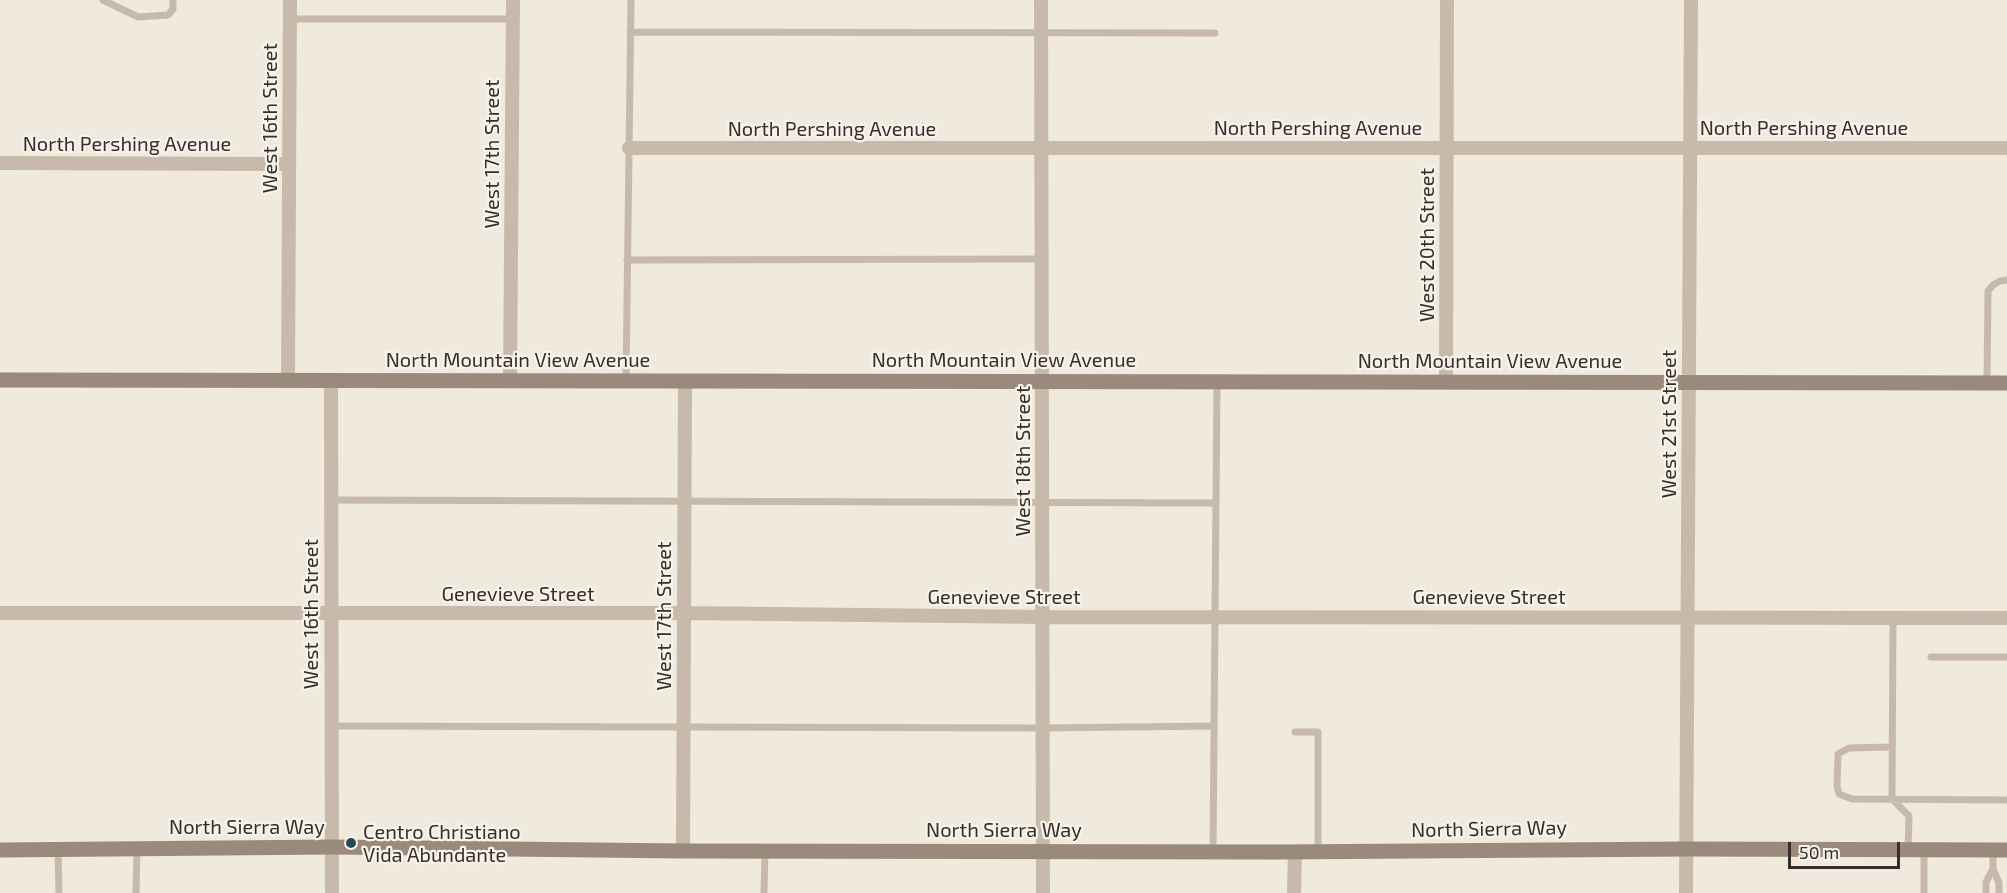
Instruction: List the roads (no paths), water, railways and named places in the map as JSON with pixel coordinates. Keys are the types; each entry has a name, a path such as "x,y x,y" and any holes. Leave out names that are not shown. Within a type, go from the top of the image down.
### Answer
{"street":[{"name":"West 16th Street","path":"288,381 290,0"},
{"name":"West 17th Street","path":"510,381 513,0"},
{"name":"West 18th Street","path":"1041,0 1043,893"},
{"name":"West 20th Street","path":"1446,382 1447,0"},
{"name":"West 21st Street","path":"1686,893 1691,0"},
{"name":"North Pershing Avenue","path":"629,148 2007,148"},
{"name":"North Pershing Avenue","path":"0,163 289,164"},
{"name":"North Mountain View Avenue","path":"0,380 2007,383"},
{"name":"West 16th Street","path":"331,381 332,893"},
{"name":"West 17th Street","path":"683,850 685,381"},
{"name":"Genevieve Street","path":"0,613 2007,618"},
{"name":"North Sierra Way","path":"0,849 332,847 1213,852 2000,850"},
{"path":"1294,893 1295,852"}],"lane":[{"path":"103,0 138,17 168,15 173,9 173,0"},
{"path":"626,381 631,0"},
{"path":"290,19 513,19"},
{"path":"630,32 1215,33"},
{"path":"627,260 1042,259"},
{"path":"1987,383 1988,291 1993,285 2007,280"},
{"path":"1213,852 1217,382"},
{"path":"330,500 1216,503"},
{"path":"1893,617 1892,800 1908,816 1924,893"},
{"path":"1931,657 2007,657"},
{"path":"331,726 1043,728 1214,726"},
{"path":"1295,732 1318,732 1318,852"},
{"path":"1891,747 1849,748 1838,754 1839,794 1852,800 2007,800"},
{"path":"136,893 137,848"},
{"path":"58,849 59,893"},
{"path":"765,850 765,893"},
{"path":"1986,893 1986,882 2000,850"},
{"path":"1993,869 1999,883 1999,893"}],"place":[{"name":"Centro Christiano Vida Abundante","path":"351,843"}]}
